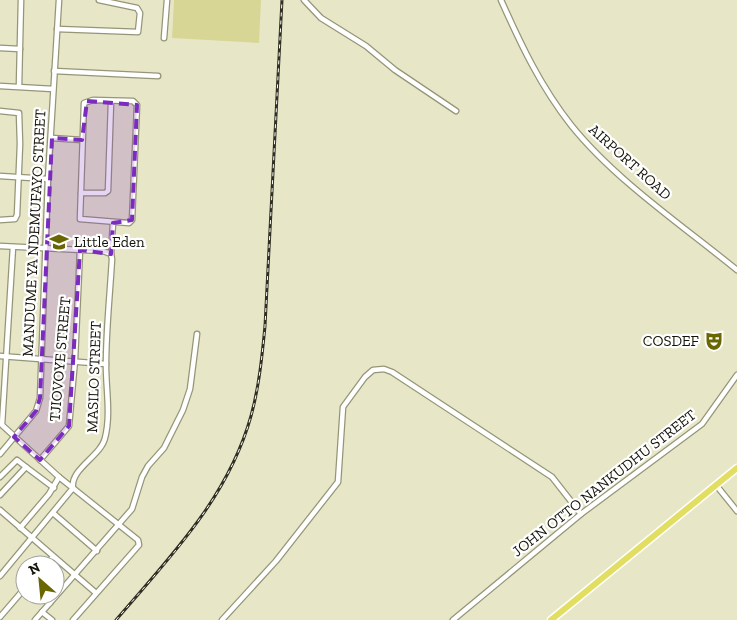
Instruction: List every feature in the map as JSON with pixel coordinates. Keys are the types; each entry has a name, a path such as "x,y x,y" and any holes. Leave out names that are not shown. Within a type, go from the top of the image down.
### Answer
{"highway":[{"path":"551,620 737,468"}],"street":[{"path":"19,86 21,0"},
{"name":"MANDUME YA NDEMUFAYO STREET","path":"0,454 39,405 48,179 59,0"},
{"path":"56,28 138,32 140,13 137,8 98,0"},
{"path":"164,38 167,0"},
{"path":"304,0 321,18 366,46 395,70 456,111"},
{"name":"AIRPORT ROAD","path":"501,0 540,80 572,127 627,180 737,270"},
{"path":"0,48 20,50"},
{"path":"54,72 158,76"},
{"path":"0,86 54,89"},
{"path":"93,100 111,102 133,101 137,105 132,220 129,223 80,219 84,103 93,100"},
{"path":"81,193 105,193 108,191 111,102"},
{"path":"0,112 16,111 20,117 17,215 15,219 0,220"},
{"path":"52,138 82,140"},
{"path":"0,176 48,179"},
{"name":"MASILO STREET","path":"0,576 53,514 73,488 74,478 101,448 105,440 107,426 106,364 113,223"},
{"path":"0,246 103,251 111,254"},
{"path":"13,247 2,425 59,477 138,540 139,545 73,620"},
{"name":"TJIOVOYE STREET","path":"40,460 69,426 75,360 80,250"},
{"path":"65,586 132,509 142,477 148,466 164,448 183,410 191,382 197,334"},
{"path":"0,356 75,360 106,364"},
{"path":"222,620 276,561 338,482 343,407 365,377 373,370 384,369 392,372 552,477 580,514"},
{"name":"JOHN OTTO NANKUDHU STREET","path":"453,620 580,514 702,424 737,376"},
{"path":"0,477 17,460 54,488"},
{"path":"0,496 26,467"},
{"path":"20,528 54,488 59,477"},
{"path":"716,485 737,511"},
{"path":"1,511 51,555"},
{"path":"53,514 96,551"},
{"path":"65,567 96,593"},
{"path":"0,617 15,600"},
{"path":"35,620 48,605"},
{"path":"42,612 52,620"}],"highlighted area":[{"path":"87,101 137,105 132,220 113,223 111,254 80,250 69,426 40,460 14,437 36,411 40,398 52,138 82,140"}],"shaded area":[{"path":"174,0 261,0 259,43 172,38"}],"railway":[{"path":"116,620 157,573 212,500 228,474 241,446 254,405 265,326 282,0"}],"place":[{"name":"Little Eden","path":"59,242"},
{"name":"COSDEF","path":"714,341"}]}
